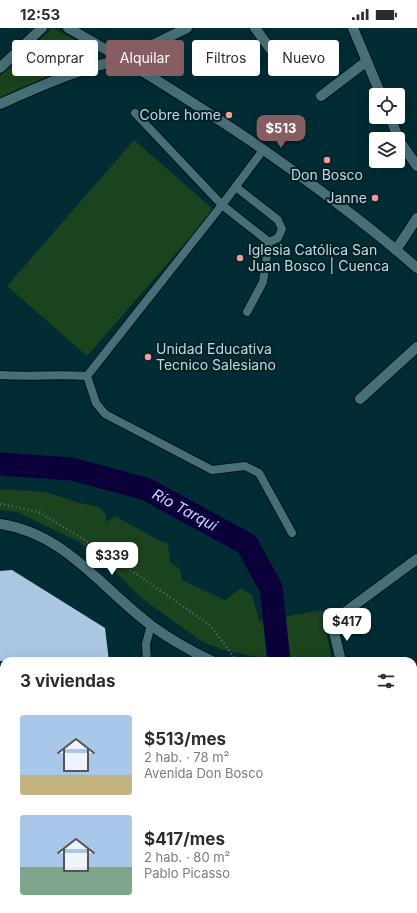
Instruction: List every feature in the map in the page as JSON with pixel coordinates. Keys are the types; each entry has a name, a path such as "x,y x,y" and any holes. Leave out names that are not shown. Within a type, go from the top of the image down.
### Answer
{"street":[{"path":"0,68 42,28"},
{"path":"68,28 106,49"},
{"path":"163,40 187,28"},
{"path":"255,28 268,46"},
{"path":"353,28 378,88"},
{"path":"321,96 367,61"},
{"path":"0,104 76,71 106,62"},
{"path":"150,76 305,178 417,268"},
{"path":"393,124 400,142 417,166"},
{"path":"396,250 417,218"},
{"path":"360,399 417,347"},
{"path":"0,524 11,526 54,543 92,572 151,625 179,644 204,657"},
{"path":"340,657 333,628 336,618 417,559"}],"lane":[{"path":"135,112 222,205 269,242"},
{"path":"87,376 222,205 263,150"},
{"path":"236,187 278,220 282,229 278,238 269,242"},
{"path":"247,312 263,282 269,242"},
{"path":"0,375 20,376 58,374 87,376"},
{"path":"87,376 96,403 105,414 212,470 245,466 259,473 292,533"},
{"path":"147,657 146,644 151,625"}],"path":[{"path":"0,504 39,512 109,555 210,625 234,657"}],"green space":[{"path":"53,28 75,40 40,40"},
{"path":"12,65 12,76 48,76 0,98 0,76"},
{"path":"134,140 214,210 87,356 7,286"},
{"path":"0,489 45,492 80,503 99,507 106,514 106,522 115,516 158,540 168,543 170,562 180,569 182,580 225,600 241,588 252,595 259,621 322,610 331,657 257,657 220,649 201,641 140,597 108,564 79,542 17,512 0,510"}],"building":[{"path":"12,570 105,628 109,657 0,657 0,571"}],"waterway":[{"name":"Río Tarqui","path":"0,464 72,469 146,489 247,544 271,588 279,657"}],"place":[{"name":"Cobre home","path":"229,115"},
{"name":"Don Bosco","path":"327,160"},
{"name":"Janne","path":"375,198"},
{"name":"Iglesia Católica San Juan Bosco | Cuenca","path":"240,258"},
{"name":"Unidad Educativa Tecnico Salesiano","path":"148,357"}]}
